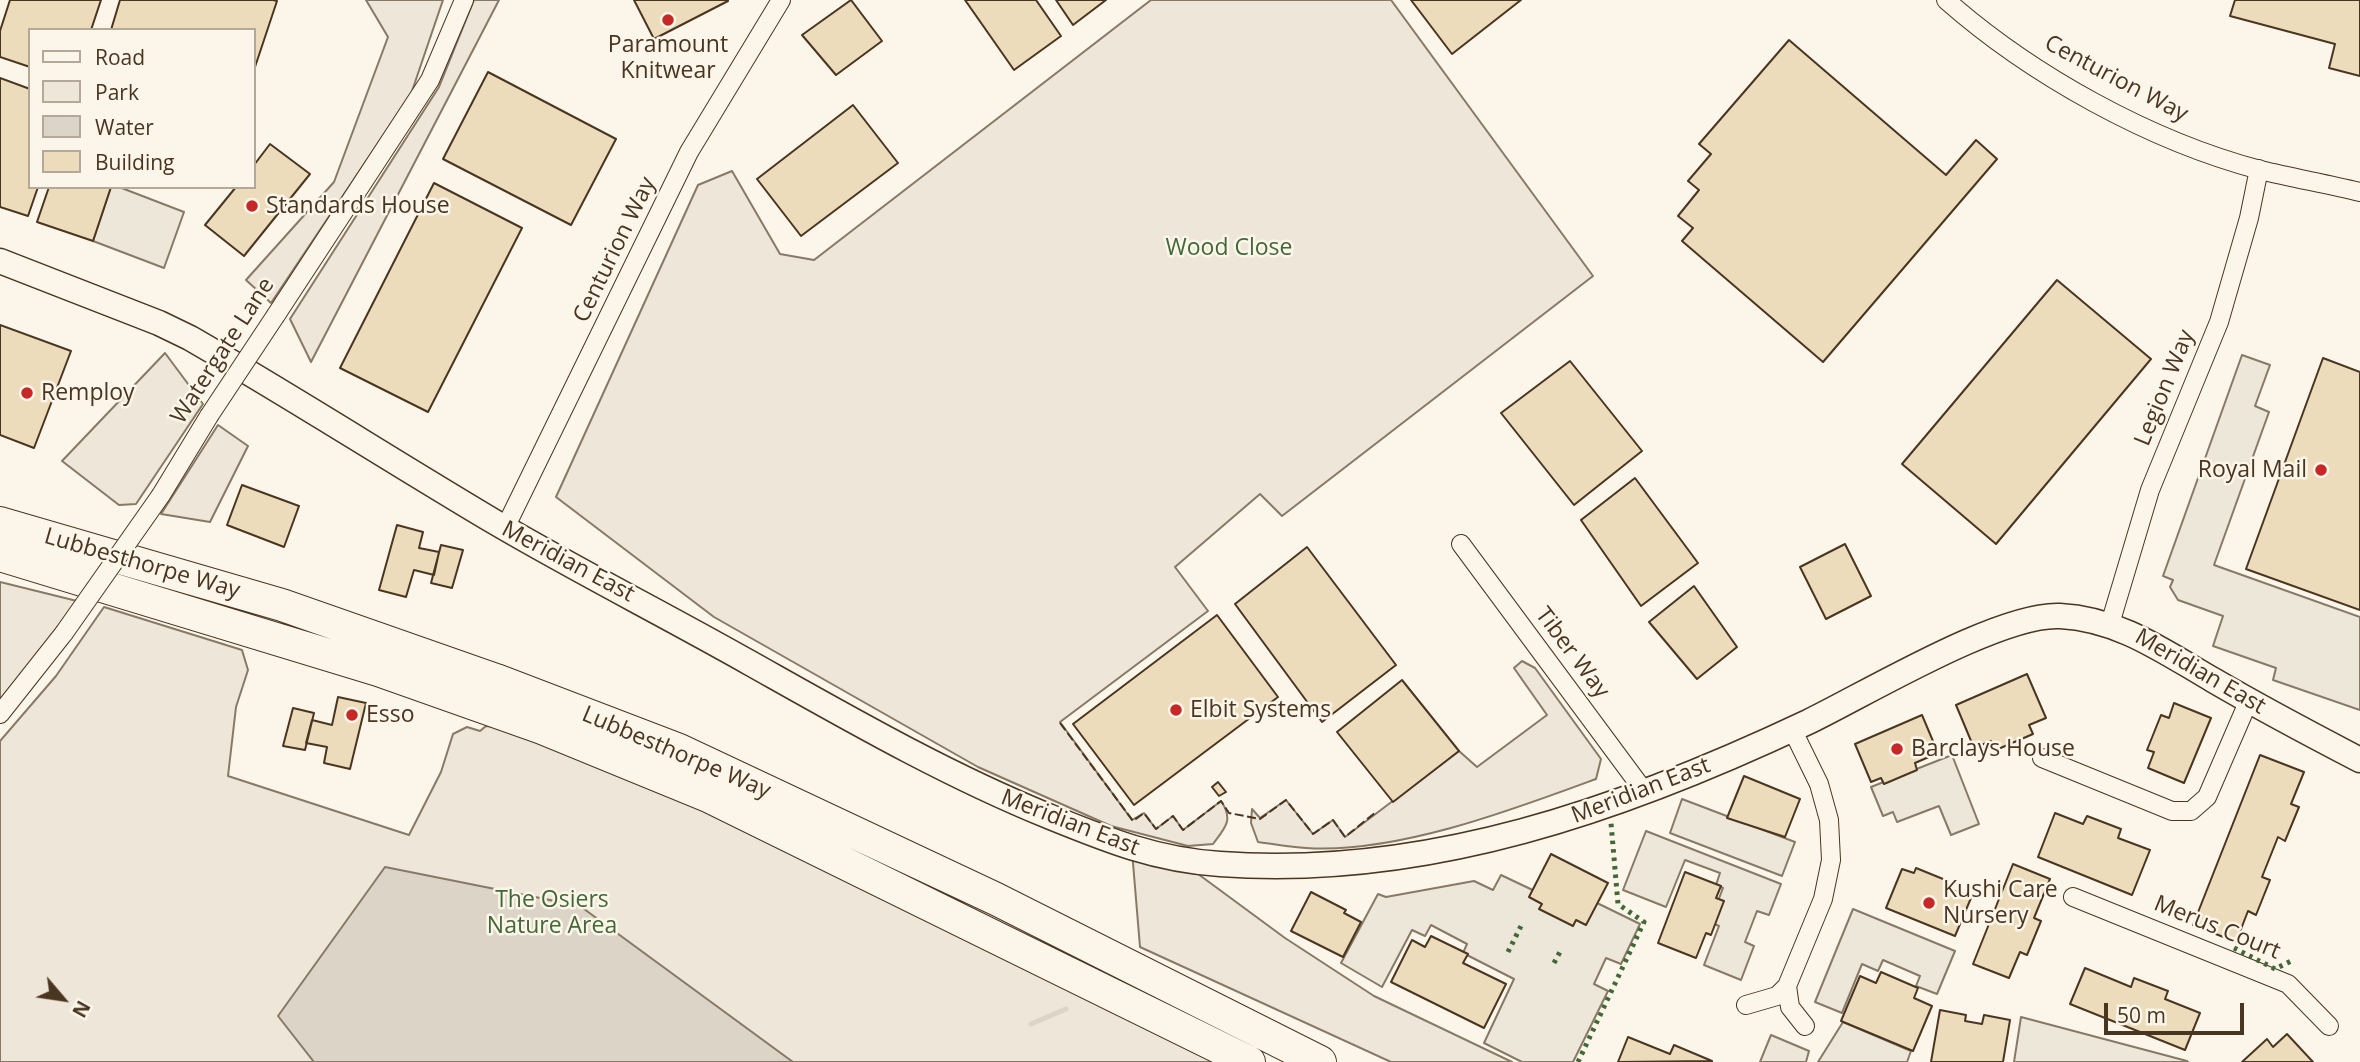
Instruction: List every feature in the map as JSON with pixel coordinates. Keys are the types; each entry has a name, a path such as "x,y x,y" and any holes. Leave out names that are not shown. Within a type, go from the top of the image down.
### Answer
{"highway":[{"name":"Lubbesthorpe Way","path":"0,523 282,605 496,680 679,750 996,899 1320,1062"},
{"name":"Lubbesthorpe Way","path":"0,555 366,666 542,728 720,802 1249,1062"},
{"path":"1277,1041 1329,1062"}],"street":[{"name":"Watergate Lane","path":"0,714 64,633 161,495 209,416 430,80 464,0"},
{"name":"Centurion Way","path":"505,528 689,152 781,0"},
{"name":"Centurion Way","path":"1946,0 2007,47 2078,92 2152,131 2259,169 2360,192"},
{"name":"Legion Way","path":"2110,624 2150,490 2222,311 2249,218 2259,169"},
{"name":"Meridian East","path":"0,261 159,323 190,338 505,528 897,745 1000,796 1132,850 1219,864 1340,866 1457,849 1547,826 1644,792 1792,729 1961,646 2020,621 2057,615 2110,624 2150,641 2249,700 2360,760"},
{"name":"Tiber Way","path":"1461,544 1644,792"},
{"path":"2042,758 2172,811 2191,811 2207,797 2249,700"},
{"path":"1746,1005 1777,996 1787,986 1823,899 1830,860 1829,820 1819,783 1792,729"},
{"name":"Merus Court","path":"2073,897 2288,984 2329,1026"},
{"path":"1787,986 1790,1007 1805,1026"}],"green space":[{"path":"366,0 443,0 411,94 271,303 246,280 334,182 388,37"},
{"path":"474,0 499,0 311,362 290,319 439,87"},
{"name":"Wood Close","path":"1151,0 1391,0 1593,276 1282,516 1260,494 1175,567 1208,611 1060,722 1132,820 1144,813 1156,829 1173,816 1183,830 1221,801 1227,819 1213,844 1188,846 1111,826 978,767 714,617 556,497 698,185 732,171 780,254 814,260"},
{"path":"165,353 203,404 136,504 119,505 62,461"},
{"path":"218,425 248,446 210,522 161,514"},
{"path":"0,582 77,601 47,647 0,702"},
{"name":"The Osiers Nature Area","path":"104,607 242,650 248,670 236,707 228,776 409,835 441,772 453,734 467,727 480,731 486,726 542,728 1249,1062 0,1062 0,741 56,676"},
{"path":"1522,661 1535,668 1601,759 1596,779 1491,816 1415,837 1341,848 1306,848 1258,842 1251,823 1252,809 1260,818 1286,800 1313,834 1333,820 1345,837 1459,751 1477,767 1547,715 1514,668"},
{"path":"1132,851 1175,857 1285,938 1374,996 1512,1062 1391,1062 1140,947"}],"shaded area":[{"path":"110,189 124,189 184,212 164,268 93,241"},
{"path":"2242,355 2270,365 2255,406 2269,412 2214,565 2360,617 2360,710 2273,680 2276,668 2213,646 2223,616 2178,600 2170,587 2173,580 2163,576"},
{"path":"1952,755 1979,824 1951,835 1939,806 1897,822 1893,812 1883,816 1871,787"},
{"path":"1682,799 1795,842 1782,876 1670,833"},
{"path":"1646,831 1781,884 1769,915 1757,911 1745,942 1754,946 1741,980 1704,965 1719,926 1710,922 1723,888 1716,885 1720,873 1685,860 1666,907 1623,890"},
{"path":"1501,875 1541,894 1593,901 1640,924 1621,964 1606,958 1594,984 1608,991 1573,1062 1522,1062 1484,1043 1514,979 1463,953 1467,944 1431,925 1425,936 1412,930 1382,987 1341,963 1378,894 1386,897 1474,881 1493,890"},
{"path":"1853,909 1955,951 1937,994 1916,986 1920,976 1883,960 1878,971 1862,964 1842,1013 1815,1002"},
{"path":"2021,1017 2187,1061 2188,1062 2014,1062"},
{"path":"1843,1022 1911,1051 1907,1062 1818,1062"},
{"path":"1771,1035 1809,1051 1806,1062 1760,1062"}],"water":[{"path":"385,867 580,906 793,1062 314,1062 278,1016"}],"building":[{"path":"10,0 101,0 92,28 28,28 28,66 0,57 0,31"},
{"path":"120,0 277,1 256,64 256,28 112,28"},
{"name":"Paramount Knitwear","path":"634,0 728,0 728,1 654,39"},
{"path":"851,0 882,41 836,75 802,35"},
{"path":"965,0 1036,0 1061,36 1014,70"},
{"path":"1056,0 1106,0 1073,25"},
{"path":"1411,0 1521,0 1452,54"},
{"path":"2235,0 2360,0 2360,76 2329,68 2335,44 2230,16"},
{"path":"1789,40 1946,175 1976,140 1997,159 1823,362 1682,241 1693,228 1678,216 1699,190 1688,181 1711,154 1699,144"},
{"path":"488,72 616,139 571,225 443,159"},
{"path":"0,78 28,88 28,189 37,189 28,216 0,207"},
{"path":"853,105 898,163 801,236 757,179"},
{"name":"Standards House","path":"270,144 310,174 244,256 205,225 234,189 256,189 256,162"},
{"path":"434,183 522,228 428,412 340,368"},
{"path":"48,189 110,189 93,241 37,222"},
{"path":"2057,280 2151,359 1996,544 1902,464"},
{"name":"Remploy","path":"0,325 71,351 34,448 0,435"},
{"name":"Royal Mail","path":"2323,358 2360,372 2360,610 2246,569"},
{"path":"1570,361 1642,451 1574,505 1501,413"},
{"path":"1635,478 1698,563 1641,606 1581,520"},
{"path":"242,485 299,506 284,547 227,525"},
{"path":"397,525 423,532 419,548 439,552 434,575 414,570 406,597 379,590"},
{"path":"1845,544 1871,596 1826,619 1800,567"},
{"path":"441,545 463,550 452,588 431,583"},
{"path":"1307,547 1396,665 1322,722 1235,604"},
{"path":"1694,586 1737,647 1697,679 1649,622"},
{"name":"Elbit Systems","path":"1217,615 1278,697 1134,805 1073,724"},
{"path":"2027,674 2046,718 2029,725 2033,734 1996,750 1991,741 1974,748 1956,705"},
{"path":"1402,680 1459,751 1393,802 1337,732"},
{"path":"338,697 366,703 350,769 324,763 327,747 306,743 312,720 332,725"},
{"path":"2174,703 2211,718 2184,783 2148,768 2154,752 2147,750 2161,715 2169,718"},
{"path":"293,708 314,713 305,750 283,746"},
{"name":"Barclays House","path":"1922,715 1938,753 1915,763 1917,770 1884,784 1881,778 1871,782 1855,744"},
{"path":"2260,755 2304,772 2291,804 2299,807 2285,841 2278,837 2262,877 2270,880 2256,915 2248,911 2236,942 2193,925"},
{"path":"1744,776 1800,799 1785,837 1727,818"},
{"path":"1218,782 1226,792 1219,796 1212,787"},
{"path":"2055,813 2083,824 2087,816 2121,829 2118,838 2150,850 2132,895 2038,857"},
{"path":"1551,854 1608,883 1586,925 1576,920 1573,926 1539,909 1542,904 1529,897"},
{"path":"2013,864 2050,879 2034,918 2041,921 2027,955 2020,952 2009,978 1973,964"},
{"name":"Kushi Care Nursery","path":"1916,868 1948,881 1946,887 1971,898 1955,936 1886,908 1902,869 1914,873"},
{"path":"1685,872 1721,886 1716,898 1724,901 1711,935 1706,933 1696,958 1658,943"},
{"path":"1311,892 1346,910 1344,913 1361,922 1343,957 1291,931"},
{"path":"1431,936 1468,954 1463,963 1506,984 1484,1028 1391,982 1412,940 1425,947"},
{"path":"2085,968 2131,987 2134,978 2168,991 2165,999 2200,1013 2185,1050 2070,1004"},
{"path":"1881,972 1918,988 1914,998 1932,1006 1913,1051 1841,1021 1860,976 1876,983"},
{"path":"1940,1010 1966,1015 1965,1021 1982,1024 1984,1015 2010,1020 2003,1062 1931,1062"},
{"path":"2287,1034 2313,1062 2242,1062 2267,1039 2273,1047"},
{"path":"1628,1037 1670,1054 1674,1045 1712,1061 1618,1062"}],"waterway":[{"path":"1031,1024 1066,1009"}],"hedge":[{"path":"1578,1062 1644,922 1618,904 1611,823"},
{"path":"1508,952 1521,926"},
{"path":"2234,948 2275,969 2291,961"},
{"path":"1554,963 1561,950"}],"fence":[{"path":"1060,723 1133,821 1144,813 1156,829 1173,816 1183,830 1221,801 1229,813 1260,819 1286,800 1313,834 1333,820 1345,837 1376,812"}],"place":[{"name":"Paramount Knitwear","path":"668,20"},
{"name":"Standards House","path":"252,206"},
{"name":"Remploy","path":"27,393"},
{"name":"Royal Mail","path":"2321,470"},
{"name":"Elbit Systems","path":"1176,710"},
{"name":"Esso","path":"352,715"},
{"name":"Barclays House","path":"1897,749"},
{"name":"Kushi Care Nursery","path":"1929,903"}]}
